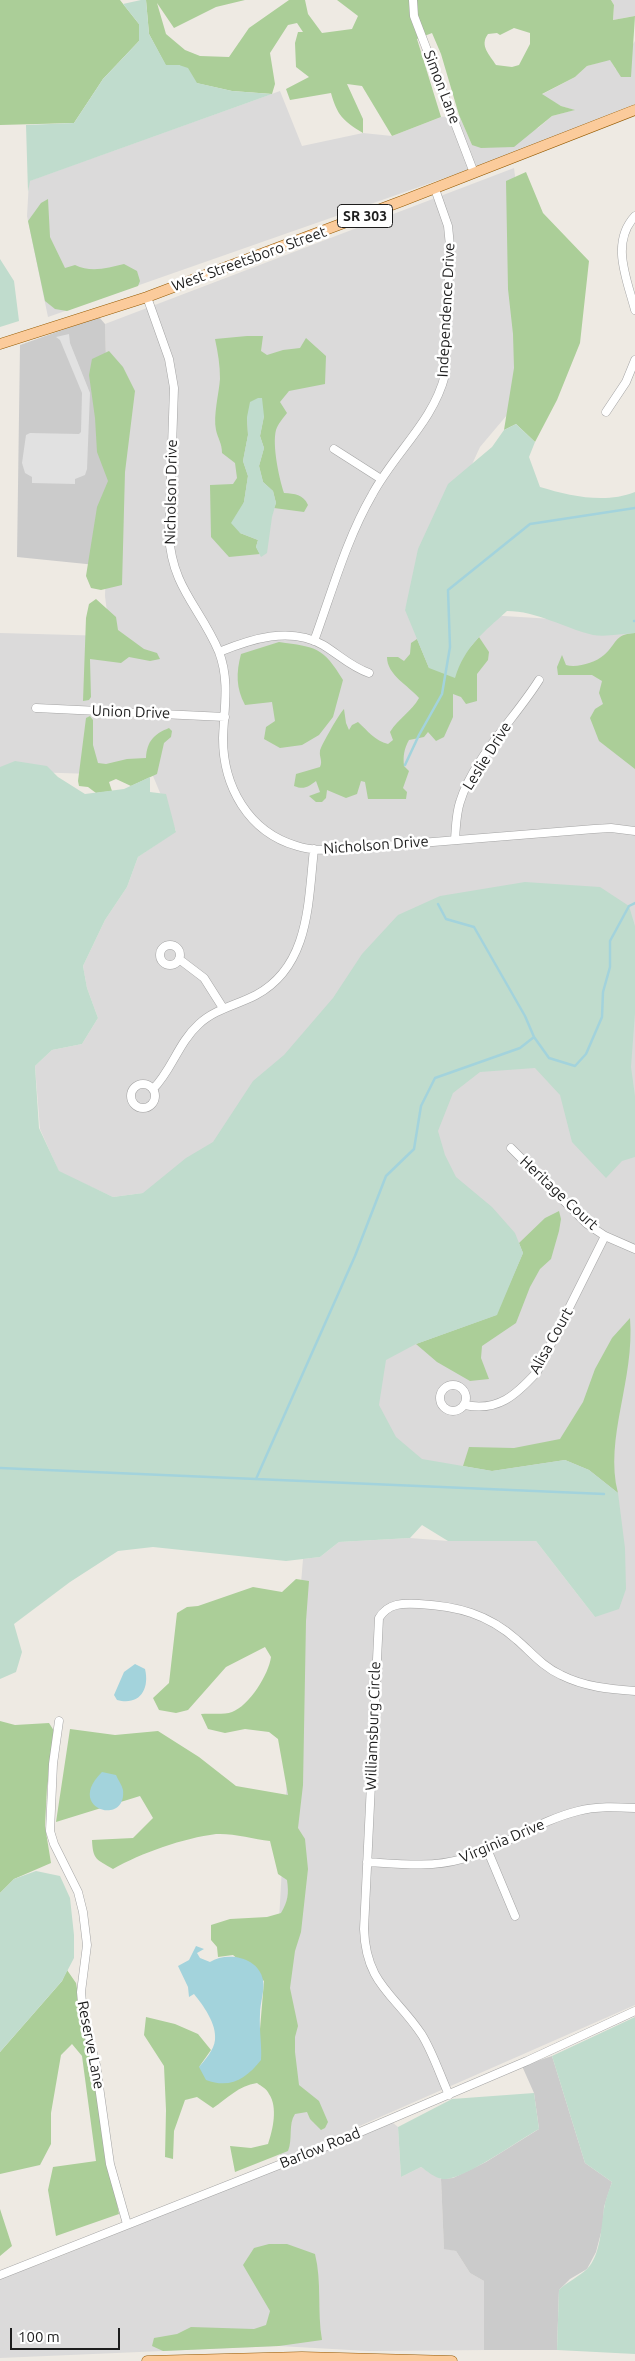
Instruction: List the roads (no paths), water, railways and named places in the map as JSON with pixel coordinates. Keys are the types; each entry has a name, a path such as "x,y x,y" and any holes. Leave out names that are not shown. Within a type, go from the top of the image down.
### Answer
{"main road":[{"name":"West Streetsboro Street","path":"0,344 147,296 435,189 635,110"},
{"path":"147,2361 302,2357 452,2361"}],"street":[{"name":"Simon Lane","path":"413,0 414,16 474,173"},
{"name":"Independence Drive","path":"314,641 354,532 381,479 434,407 445,375 450,246 448,226 435,189"},
{"path":"635,216 623,233 621,244 624,269 635,310"},
{"name":"Nicholson Drive","path":"147,296 169,359 174,388 168,535 170,553 180,584 219,652 226,683 223,738 225,764 229,780 238,800 253,819 274,836 296,846 314,849 346,849 611,828 635,831"},
{"path":"606,412 626,382 635,360"},
{"path":"334,449 381,479"},
{"path":"219,652 261,637 286,636 314,641 359,669 369,673"},
{"name":"Leslie Drive","path":"455,839 460,801 467,786 503,729 528,698 539,680"},
{"name":"Union Drive","path":"36,708 225,717"},
{"path":"153,1089 163,1080 189,1034 200,1023 223,1008 258,994 276,980 288,966 298,950 306,922 314,849"},
{"path":"179,959 204,978 223,1008"},
{"name":"Heritage Court","path":"511,1148 576,1214 605,1236 635,1249"},
{"name":"Alisa Court","path":"465,1405 487,1408 501,1403 525,1386 537,1372 605,1236"},
{"name":"Williamsburg Circle","path":"449,2095 422,2035 387,1994 372,1967 365,1939 378,1626 380,1618 388,1609 397,1604 406,1603 442,1605 468,1611 485,1617 504,1629 532,1655 561,1675 594,1687 635,1691"},
{"name":"Reserve Lane","path":"59,1721 52,1764 50,1831 54,1844 78,1892 83,1912 87,1945 81,1992 82,2013 96,2065 110,2164 128,2224"},
{"name":"Virginia Drive","path":"367,1862 425,1865 445,1863 463,1859 579,1810 605,1807 635,1808"},
{"path":"487,1849 515,1916"},
{"name":"Barlow Road","path":"0,2275 332,2144 449,2095 635,2011"}],"water":[{"path":"135,1664 145,1669 146,1684 144,1690 141,1695 131,1701 117,1700 114,1695 124,1672"},
{"path":"102,1772 116,1775 122,1786 122,1801 116,1808 100,1809 93,1804 90,1796 92,1785"},
{"path":"196,1946 204,1949 197,1953 200,1958 210,1962 225,1957 241,1958 249,1961 260,1972 263,1980 260,2010 261,2060 243,2077 230,2083 215,2083 206,2080 199,2067 213,2047 215,2040 214,2028 205,2009 194,1994 189,1997 188,1987 178,1966 189,1960"}],"waterway":[{"path":"405,765 442,694 450,647 448,590 530,524 635,508"},
{"path":"256,1479 355,1256 386,1176 414,1149 421,1106 435,1078 520,1048 534,1037 549,1058 575,1066 586,1054 602,1017 603,992 610,967 610,941 629,906 635,903"},
{"path":"438,904 446,919 474,927 525,1016 534,1037"},
{"path":"0,1468 604,1494"}]}
